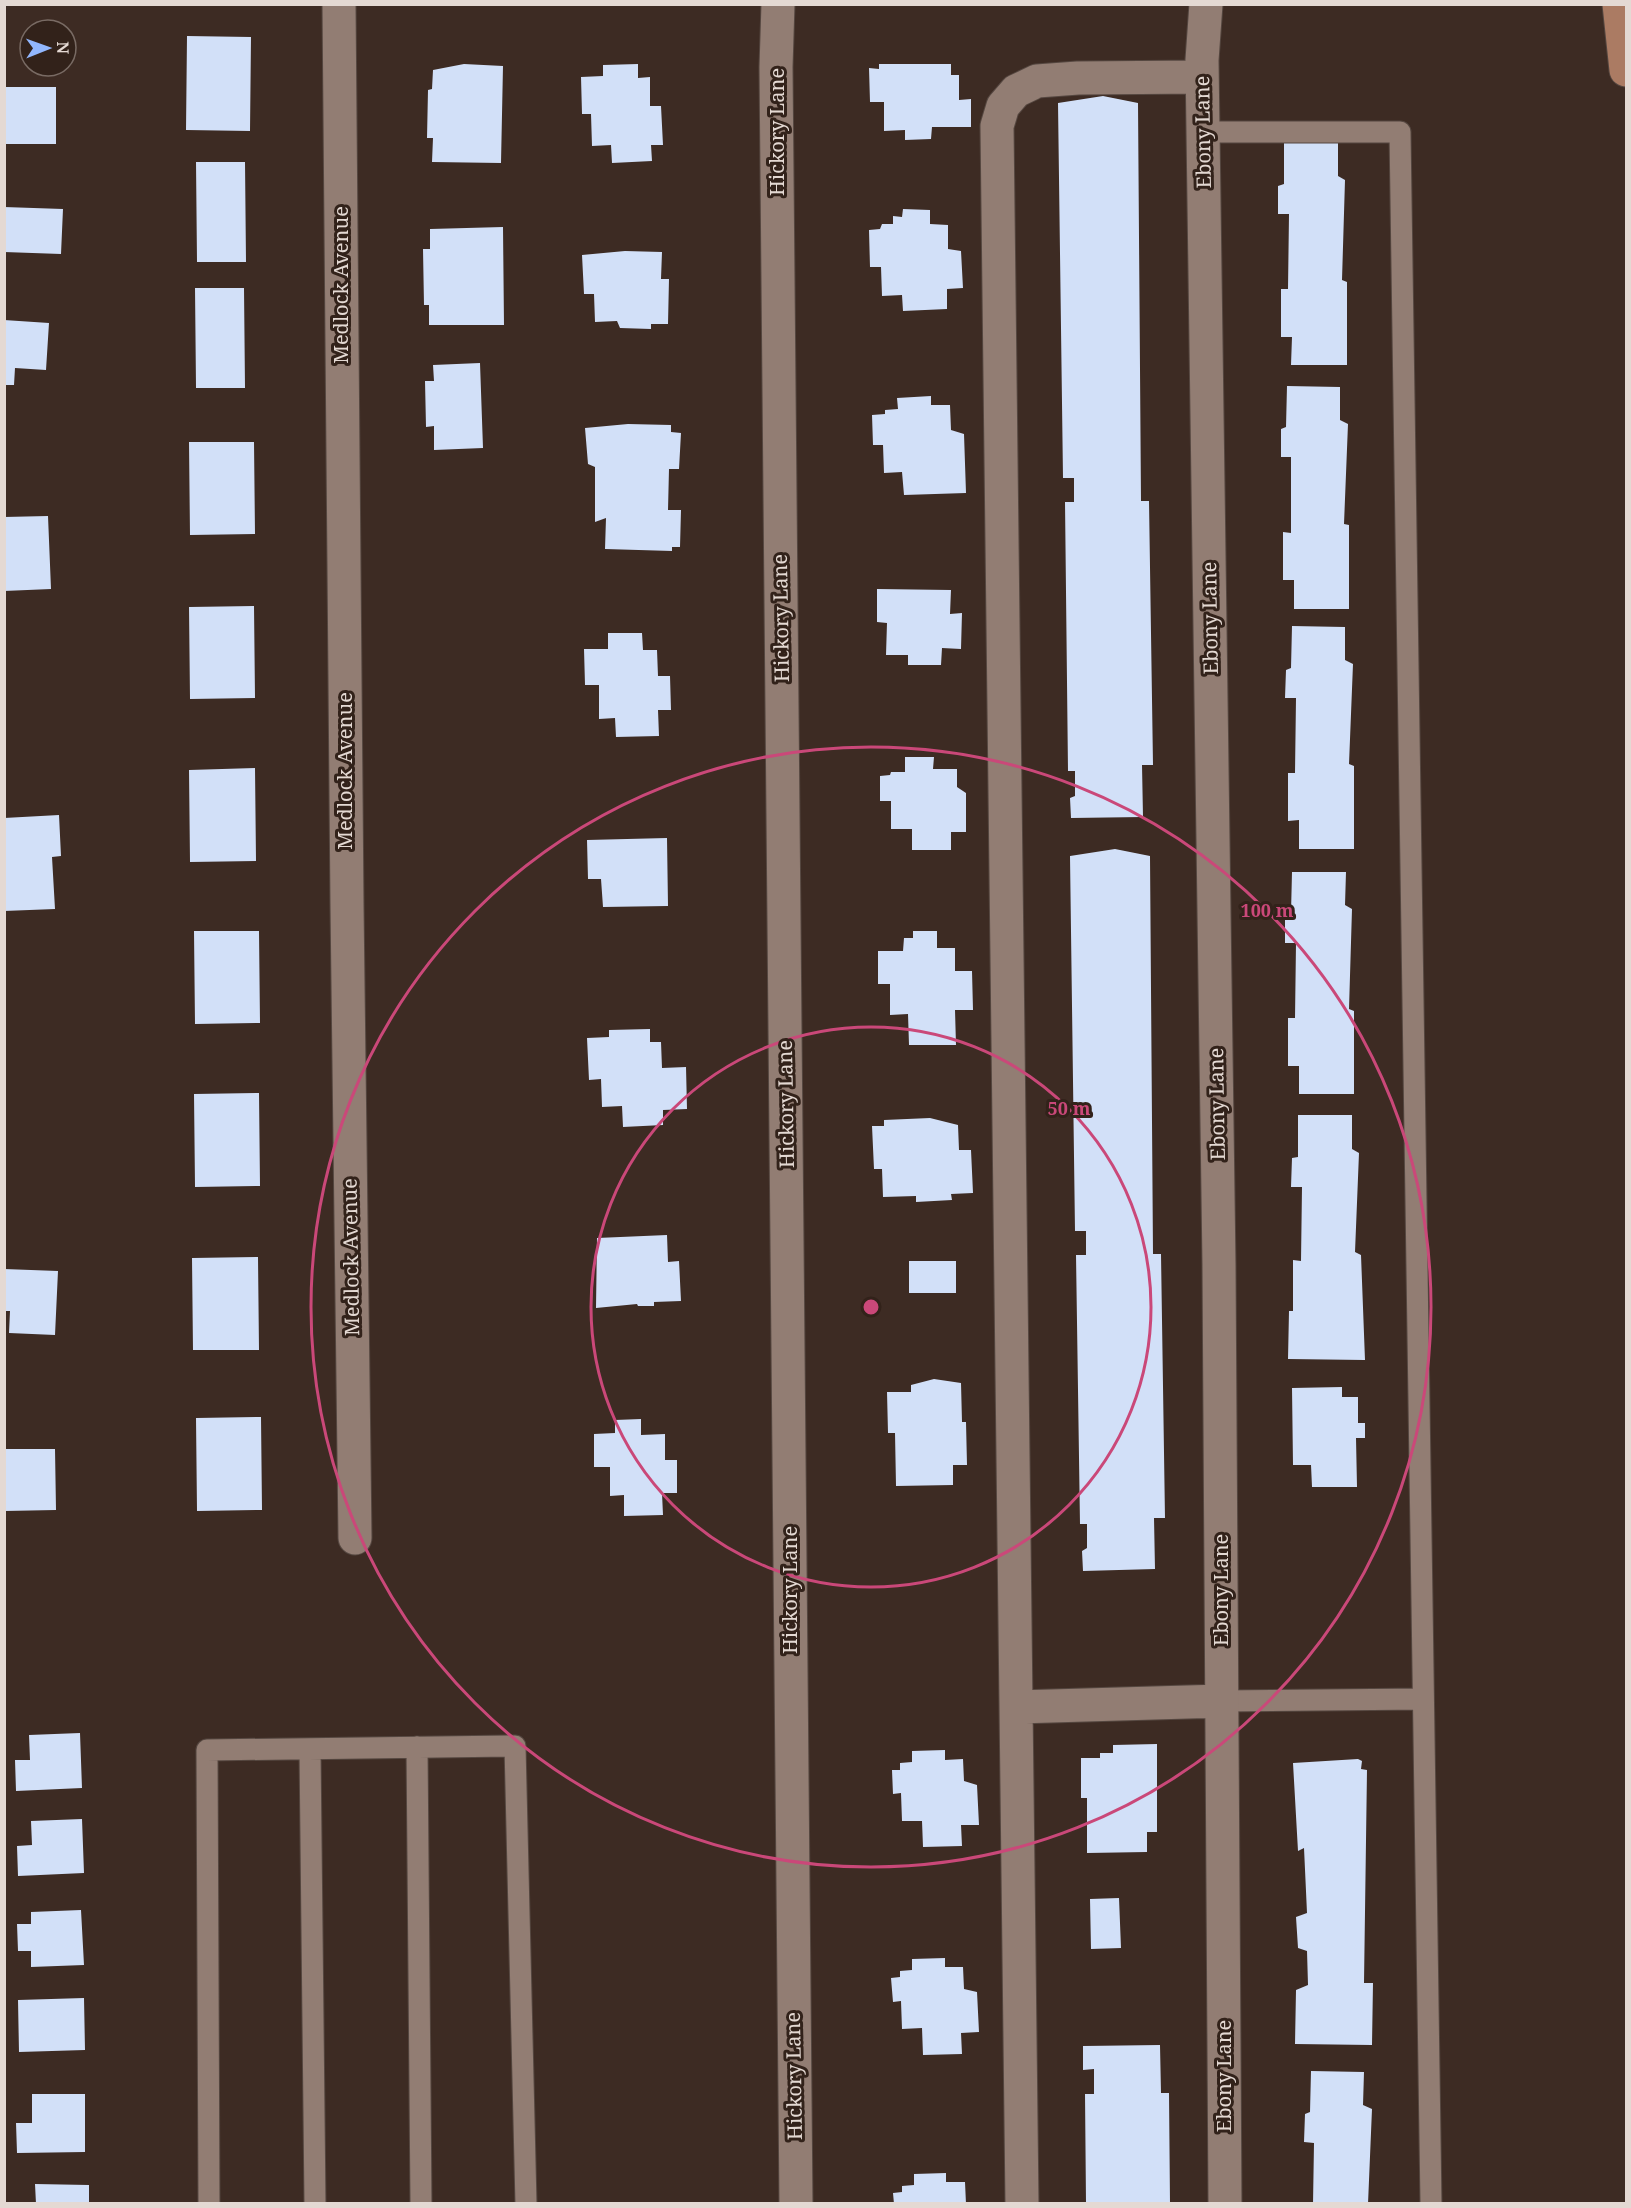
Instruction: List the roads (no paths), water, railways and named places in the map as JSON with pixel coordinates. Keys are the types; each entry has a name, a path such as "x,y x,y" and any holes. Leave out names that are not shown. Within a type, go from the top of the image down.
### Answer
{"main road":[{"path":"1619,4 1626,70"}],"street":[{"name":"Medlock Avenue","path":"339,4 346,905 355,1538"},
{"name":"Hickory Lane","path":"778,4 776,67 796,2204"},
{"name":"Ebony Lane","path":"1206,4 1202,77 1219,1266 1225,2204"},
{"path":"1022,2204 997,126 1003,106 1016,91 1037,81 1078,78 1202,77"},
{"path":"1017,1707 1221,1701"}],"lane":[{"path":"1203,132 1400,132 1431,2204"},
{"path":"1221,1701 1423,1699"},
{"path":"209,2204 207,1750 515,1746 526,2204"},
{"path":"417,1747 421,2204"},
{"path":"310,1749 315,2204"}]}
